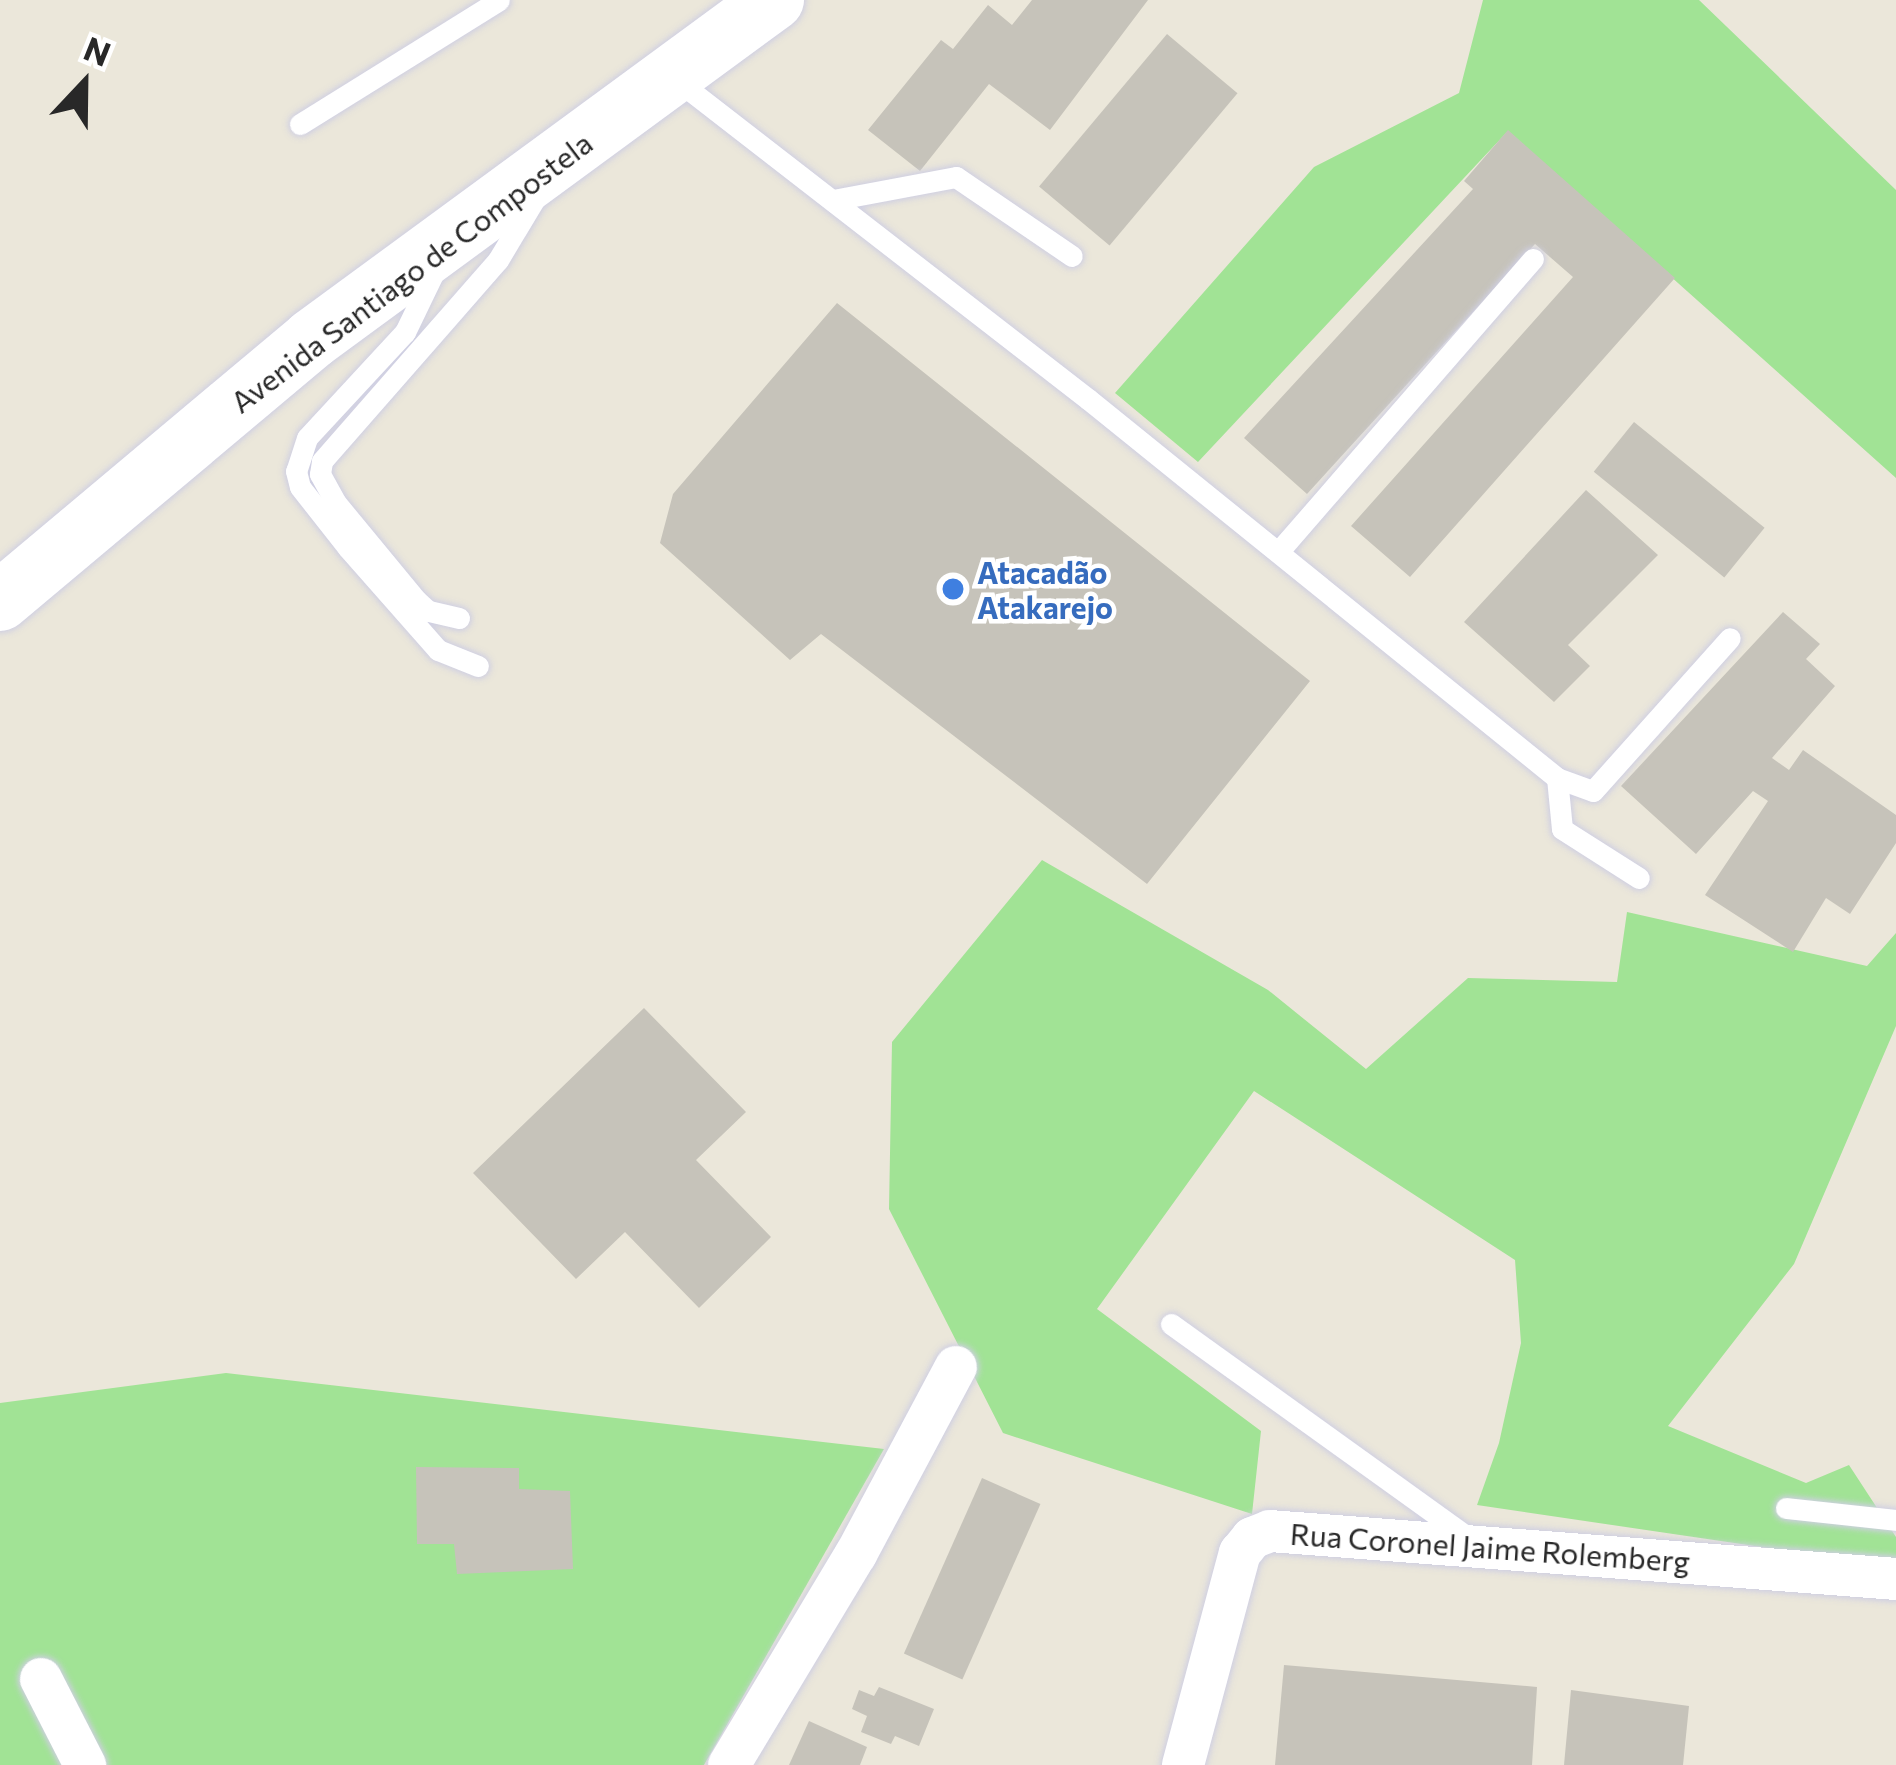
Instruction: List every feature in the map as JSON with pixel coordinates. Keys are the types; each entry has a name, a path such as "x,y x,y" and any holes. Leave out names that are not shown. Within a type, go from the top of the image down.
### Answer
{"main road":[{"name":"Avenida Santiago de Compostela","path":"0,601 386,314 447,242 774,0"}],"street":[{"path":"730,1765 844,1574 956,1367"},
{"name":"Rua Coronel Jaime Rolemberg","path":"1183,1765 1240,1553 1252,1538 1270,1531 1896,1579"},
{"path":"41,1679 85,1765"}],"lane":[{"path":"299,124 499,0"},
{"path":"673,77 1279,551 1557,778 1593,791 1730,638"},
{"path":"458,618 428,611 416,600 336,503 320,474 322,460 498,260 557,160"},
{"path":"833,200 956,177 1072,256"},
{"path":"1279,551 1533,259"},
{"path":"386,314 308,438 296,471 300,487 438,650 478,665"},
{"path":"1557,778 1562,829 1639,878"},
{"path":"1171,1324 1480,1546"},
{"path":"1786,1508 1896,1520"}],"green space":[{"path":"1483,0 1699,0 1896,190 1896,478 1508,131 1198,462 1115,393 1314,167 1459,93"},
{"path":"1042,860 1268,990 1366,1069 1468,978 1617,982 1627,912 1867,966 1896,933 1896,1026 1794,1264 1668,1426 1806,1483 1849,1465 1896,1537 1896,1567 1477,1505 1499,1443 1521,1343 1515,1260 1254,1091 1097,1309 1261,1431 1252,1514 1003,1433 889,1209 892,1042"},
{"path":"226,1373 884,1449 704,1765 0,1765 0,1403"}],"building":[{"path":"1032,0 1148,0 1050,130 989,84 920,171 868,130 941,40 953,49 988,5 1012,25"},
{"path":"1167,34 1237,93 1110,246 1039,186"},
{"path":"1508,130 1675,278 1410,577 1351,526 1573,277 1535,244 1307,494 1244,438 1473,189 1464,181"},
{"name":"Atacadão Atakarejo","path":"837,303 1310,681 1147,884 821,634 790,660 660,543 673,494"},
{"path":"1634,422 1765,528 1724,577 1594,472"},
{"path":"1586,490 1658,555 1568,645 1590,666 1554,702 1464,622"},
{"path":"1783,612 1820,644 1806,659 1835,686 1772,758 1789,770 1803,750 1896,815 1896,843 1850,914 1826,898 1793,952 1705,895 1768,801 1753,791 1696,854 1621,786"},
{"path":"644,1008 746,1112 696,1160 771,1237 699,1308 625,1232 576,1279 473,1173"},
{"path":"416,1467 519,1468 519,1489 570,1491 573,1569 457,1574 454,1544 417,1544"},
{"path":"982,1478 1040,1504 962,1679 904,1653"},
{"path":"1284,1665 1537,1687 1532,1765 1275,1765"},
{"path":"879,1687 934,1709 919,1746 895,1736 891,1744 861,1732 867,1716 852,1709 859,1690 874,1696"},
{"path":"1571,1690 1689,1706 1683,1765 1564,1765"},
{"path":"809,1721 867,1747 860,1765 789,1765"}],"place":[{"name":"Atacadão Atakarejo","path":"953,589"}]}
